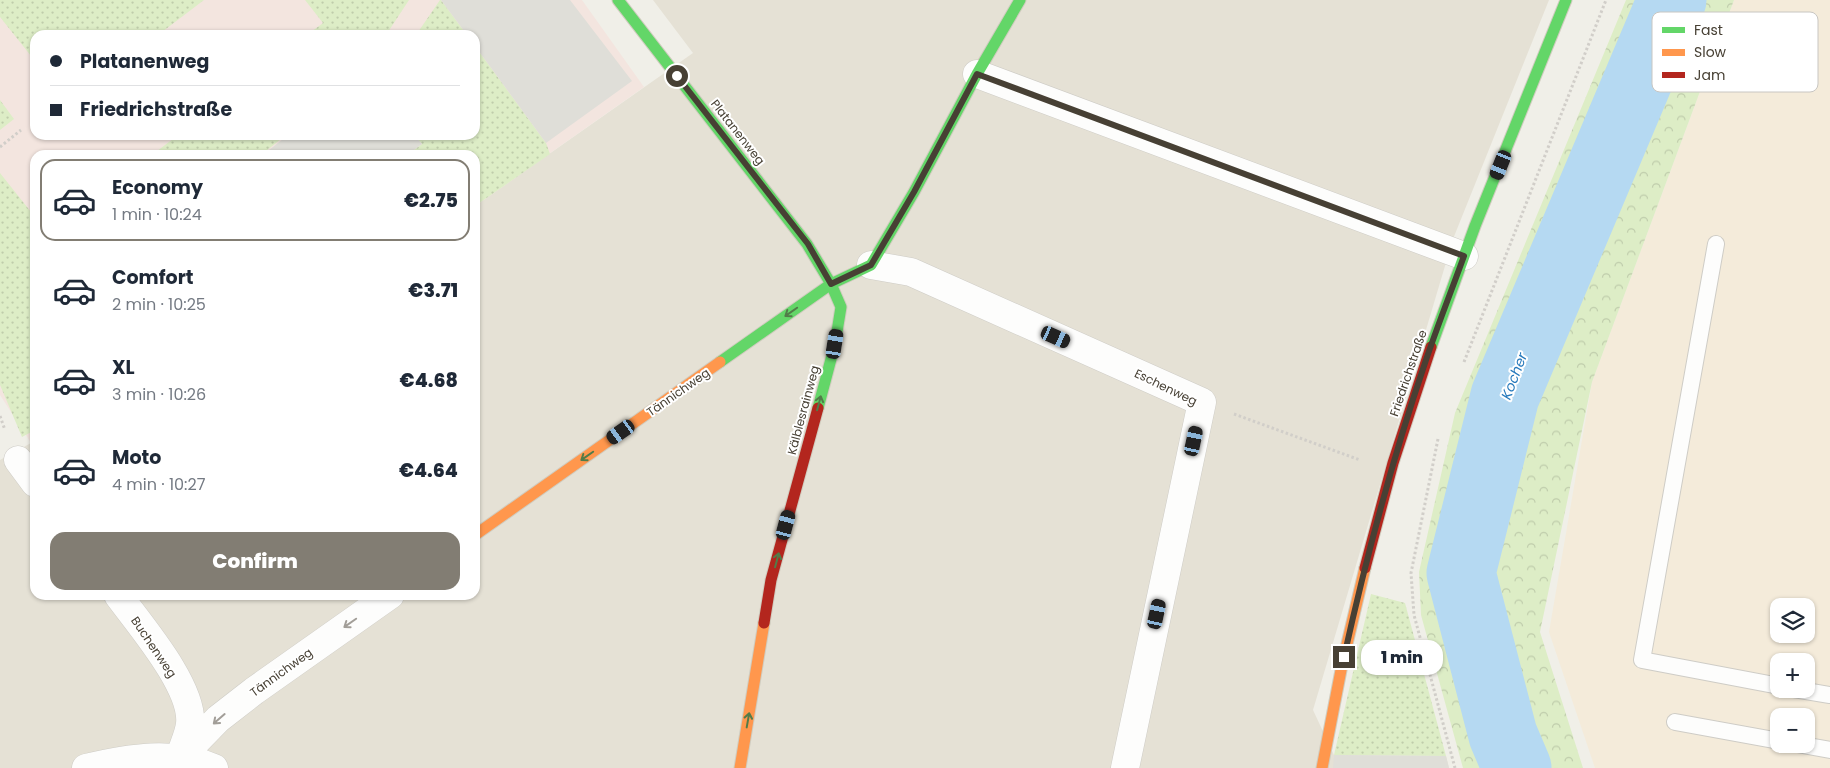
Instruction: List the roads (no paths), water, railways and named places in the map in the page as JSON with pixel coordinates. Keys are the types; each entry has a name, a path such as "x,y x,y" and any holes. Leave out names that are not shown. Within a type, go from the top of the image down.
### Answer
{"street":[{"name":"Platanenweg","path":"618,0 808,244 831,284"},
{"path":"831,284 871,265 914,192 977,74 1020,0"},
{"name":"Friedrichstraße","path":"1322,768 1359,589 1390,472 1425,363 1464,256 1566,0"},
{"path":"977,74 1464,256"},
{"name":"Eschenweg","path":"871,265 911,272 1202,402 1125,768"},
{"name":"Tännichweg","path":"480,531 831,284"},
{"name":"Kälblesrainweg","path":"740,768 772,580 835,344 841,307 831,284"},
{"path":"18,460 30,476"},
{"name":"Buchenweg","path":"122,600 164,658 186,697 190,723 180,758"},
{"name":"Tännichweg","path":"180,758 226,713 254,691 383,600"},
{"path":"86,768 120,760 152,757 180,758 214,768"}],"lane":[{"path":"1716,244 1642,660 1770,684"},
{"path":"1815,693 1830,696"},
{"path":"1675,722 1770,739"},
{"path":"1815,747 1830,750"}],"waterway":[{"name":"Kocher","path":"1667,12 1672,0"},
{"name":"Kocher","path":"1517,768 1503,735 1461,573 1505,396 1652,47"}]}
